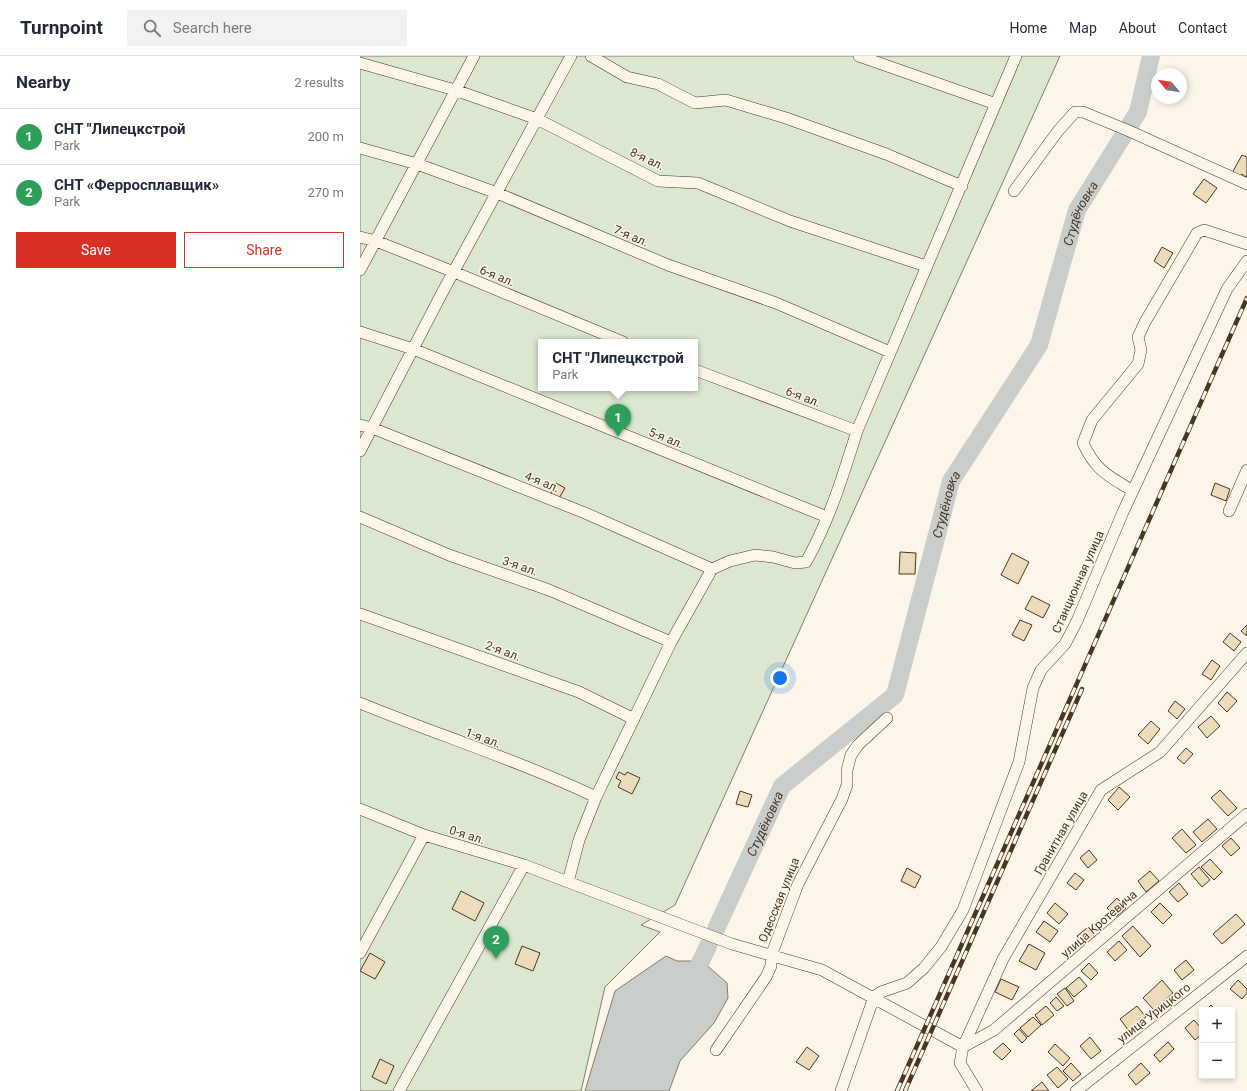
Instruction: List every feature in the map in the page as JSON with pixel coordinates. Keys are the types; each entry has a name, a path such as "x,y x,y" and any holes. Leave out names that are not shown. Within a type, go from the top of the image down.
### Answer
{"street":[{"path":"360,270 474,56"},
{"path":"360,451 454,272 571,56"},
{"path":"591,56 627,77 658,84 695,103 726,100 786,118 886,154 962,186"},
{"path":"859,56 996,104"},
{"path":"568,882 580,840 596,797 671,642 712,569 730,561 755,555 774,557 795,563 806,562 844,476 857,431 1016,56"},
{"name":"8-я ал.","path":"360,63 456,90 537,118 658,181 698,183 790,221 926,266"},
{"path":"1014,191 1058,131 1075,112 1083,112 1127,130 1247,184"},
{"name":"7-я ал.","path":"360,148 417,164 497,193 668,266 776,303 890,352"},
{"path":"1133,491 1101,471 1090,458 1083,443 1092,420 1138,364 1141,350 1138,337 1145,322 1197,233 1204,230 1247,244"},
{"name":"6-я ал.","path":"360,237 376,241 454,272 616,339"},
{"name":"Станционная улица","path":"874,997 881,992 907,983 924,968 941,947 963,910 1019,762 1033,688 1041,670 1065,644 1077,621 1133,491 1226,289 1247,261"},
{"name":"5-я ал.","path":"360,332 413,350 827,517"},
{"name":"6-я ал.","path":"698,371 857,431"},
{"name":"4-я ал.","path":"360,425 372,428 585,513 712,569"},
{"path":"1229,511 1247,470"},
{"name":"3-я ал.","path":"360,517 449,555 549,590 671,642"},
{"name":"2-я ал.","path":"360,614 579,692 634,719"},
{"name":"Гранитная улица","path":"963,1047 1003,958 1101,790 1160,752 1247,653"},
{"name":"1-я ал.","path":"360,703 529,769 596,797"},
{"name":"Одесская улица","path":"716,1050 766,978 771,966 771,956 798,884 842,799 847,784 847,770 852,755 858,745 887,718"},
{"name":"0-я ал.","path":"360,809 424,835 524,866 732,944 822,970 874,997 963,1047"},
{"name":"улица Кротевича","path":"963,1047 994,1030 1247,814"},
{"path":"360,952 424,835"},
{"path":"399,1091 524,866"},
{"name":"улица Урицкого","path":"1076,1091 1247,956"},
{"path":"842,1091 874,997"},
{"path":"963,1047 960,1063 977,1091"}],"green space":[{"path":"360,56 1060,56 675,905 641,925 660,932 605,987 581,1091 360,1091"}],"shaded area":[{"path":"666,956 677,961 702,961 727,983 728,998 714,1023 680,1061 669,1091 585,1091 615,991"}],"building":[{"path":"1242,155 1247,157 1246,177 1242,174 1240,177 1232,173"},
{"path":"1204,179 1217,188 1206,203 1193,194"},
{"path":"1162,247 1173,253 1164,268 1154,261"},
{"path":"556,483 565,488 558,500 550,495"},
{"path":"1215,483 1230,489 1226,501 1211,495"},
{"path":"900,552 916,553 915,574 899,574"},
{"path":"1012,553 1029,562 1018,584 1001,575"},
{"path":"1032,596 1050,605 1043,618 1025,609"},
{"path":"1020,620 1032,625 1024,641 1012,635"},
{"path":"1247,625 1247,636 1241,631"},
{"path":"1230,633 1241,642 1234,651 1223,642"},
{"path":"1212,660 1220,666 1211,680 1202,674"},
{"path":"1227,692 1237,701 1227,712 1218,703"},
{"path":"1175,701 1185,709 1177,719 1168,711"},
{"path":"1211,716 1220,726 1207,738 1198,727"},
{"path":"1151,721 1160,729 1148,744 1138,735"},
{"path":"1186,748 1193,754 1184,764 1177,758"},
{"path":"619,772 625,775 627,772 640,778 632,794 618,787 621,781 616,778"},
{"path":"1119,787 1130,797 1118,810 1108,800"},
{"path":"1220,790 1237,808 1228,816 1211,798"},
{"path":"740,791 752,795 748,807 736,804"},
{"path":"1208,819 1217,829 1202,842 1193,832"},
{"path":"1182,829 1196,845 1186,853 1172,838"},
{"path":"1231,838 1240,848 1231,856 1222,846"},
{"path":"1089,850 1097,860 1088,868 1080,858"},
{"path":"1210,859 1222,872 1214,880 1201,867"},
{"path":"1199,867 1210,880 1202,887 1191,874"},
{"path":"907,868 921,876 915,888 901,881"},
{"path":"1150,871 1159,881 1146,892 1138,881"},
{"path":"1075,873 1084,880 1076,890 1067,883"},
{"path":"1179,883 1188,894 1178,902 1169,892"},
{"path":"461,891 484,903 475,921 452,909"},
{"path":"1117,898 1126,908 1116,917 1107,908"},
{"path":"1055,903 1068,914 1059,924 1047,913"},
{"path":"1160,903 1172,915 1163,924 1151,912"},
{"path":"1236,914 1245,924 1222,944 1213,934"},
{"path":"1044,921 1058,931 1050,942 1036,932"},
{"path":"1133,926 1151,946 1140,957 1122,936"},
{"path":"1087,928 1096,938 1086,947 1077,936"},
{"path":"1119,941 1127,950 1115,961 1107,952"},
{"path":"1029,944 1045,953 1036,970 1019,961"},
{"path":"522,946 540,953 533,971 515,964"},
{"path":"370,953 385,962 375,979 360,971"},
{"path":"1186,960 1194,970 1182,980 1174,970"},
{"path":"1089,963 1098,973 1091,980 1081,971"},
{"path":"1079,977 1087,986 1074,997 1066,988"},
{"path":"1001,979 1019,987 1012,1000 995,992"},
{"path":"1162,980 1173,993 1154,1010 1143,998"},
{"path":"1238,980 1247,989 1247,993 1242,999 1230,989"},
{"path":"1065,988 1074,1001 1067,1006 1057,994"},
{"path":"1056,997 1064,1006 1057,1011 1050,1003"},
{"path":"1046,1006 1054,1015 1042,1025 1035,1015"},
{"path":"1137,1006 1146,1017 1129,1031 1120,1019"},
{"path":"1033,1017 1041,1025 1028,1037 1020,1028"},
{"path":"1194,1020 1199,1026 1199,1037 1195,1040 1185,1028"},
{"path":"1019,1029 1027,1038 1022,1043 1014,1034"},
{"path":"1090,1037 1101,1051 1091,1059 1080,1046"},
{"path":"1168,1042 1174,1049 1160,1062 1154,1055"},
{"path":"1003,1043 1011,1051 1002,1060 993,1052"},
{"path":"1055,1044 1070,1058 1063,1066 1048,1052"},
{"path":"807,1047 819,1056 809,1070 796,1062"},
{"path":"380,1059 394,1066 386,1084 372,1077"},
{"path":"1071,1063 1081,1074 1073,1081 1063,1071"},
{"path":"1141,1063 1150,1073 1136,1085 1128,1075"},
{"path":"1057,1067 1068,1079 1058,1088 1047,1075"},
{"path":"1042,1082 1049,1091 1031,1091"}],"waterway":[{"name":"Студёновка","path":"716,929 782,786 895,695 951,481 1039,345 1077,210 1138,112 1151,56"},
{"name":"Студёновка","path":"691,982 709,944"}],"railway":[{"path":"897,1091 1247,298"},
{"path":"905,1091 1082,689"}],"place":[{"name":"СНТ \"Липецкстрой","path":"618,437"},
{"name":"СНТ «Ферросплавщик»","path":"496,959"}]}
